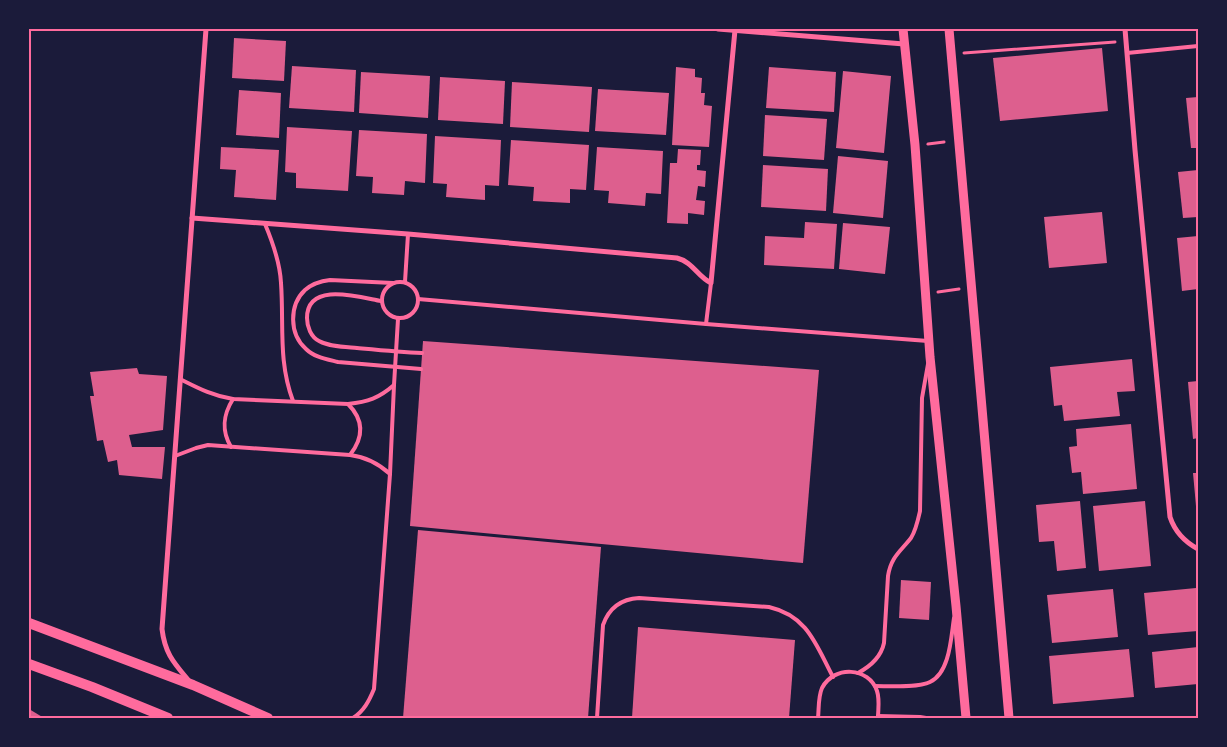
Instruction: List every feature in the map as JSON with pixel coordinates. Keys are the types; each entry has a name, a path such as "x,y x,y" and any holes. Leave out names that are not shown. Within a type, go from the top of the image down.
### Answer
{"main road":[{"path":"29,623 193,685 268,718"},
{"path":"29,664 168,718"}],"street":[{"path":"193,685 170,657 163,640 162,629 206,29"},
{"path":"718,29 904,44"},
{"path":"903,29 915,145 928,341 966,718"},
{"path":"949,29 1009,714 1015,718"},
{"path":"1125,29 1170,517 1172,524 1182,538 1198,549"},
{"path":"192,218 408,234 677,258 690,264 699,276 711,284 735,30"}],"lane":[{"path":"1127,54 1198,46"},
{"path":"265,224 274,245 278,262 281,281 283,362 285,376 293,401"},
{"path":"405,282 408,234"},
{"path":"393,283 384,290 382,295 381,301 385,312 389,316 398,319 411,315 418,305 417,294 405,282 322,281 306,289 297,301 293,316 294,332 299,342 315,356 338,362 421,370"},
{"path":"706,324 711,284"},
{"path":"381,301 330,294 322,296 311,305 307,318 310,333 328,345 422,353"},
{"path":"418,300 928,341"},
{"path":"353,718 369,702 374,689 390,474 398,319"},
{"path":"858,673 870,666 882,650 889,567 897,553 911,537 919,518 922,398 925,374 930,357"},
{"path":"180,379 209,394 232,399 348,404 361,403 373,399 384,394 394,385"},
{"path":"231,447 226,435 224,419 232,399"},
{"path":"348,404 355,410 361,429 356,447 350,455"},
{"path":"175,456 196,448 208,446 350,455 372,460 390,474"},
{"path":"597,718 603,625 610,611 616,605 631,598 769,607 787,612 808,630 833,676"},
{"path":"875,686 921,685 935,679 947,660 956,606"},
{"path":"818,718 820,696 826,682 833,676 846,672 858,673 871,680 879,698 878,717 926,718"}],"path":[{"path":"951,54 1126,41"},
{"path":"915,145 959,140"},
{"path":"925,293 972,288"}],"building":[{"path":"234,38 286,41 284,81 232,78"},
{"path":"1102,48 1108,111 1000,121 993,58"},
{"path":"292,66 356,70 354,112 289,108"},
{"path":"676,67 695,69 695,77 702,78 701,93 705,93 704,105 712,106 709,147 672,145"},
{"path":"769,67 836,72 834,112 766,108"},
{"path":"843,71 891,76 884,153 836,148"},
{"path":"361,72 430,76 428,118 359,113"},
{"path":"440,77 505,81 503,124 438,120"},
{"path":"512,82 592,87 589,132 510,127"},
{"path":"598,89 669,93 666,135 595,131"},
{"path":"239,90 281,93 279,138 236,135"},
{"path":"1198,97 1198,148 1191,148 1186,98"},
{"path":"765,115 827,119 824,160 763,156"},
{"path":"287,127 352,131 348,191 296,188 296,173 285,172"},
{"path":"359,130 427,134 425,183 405,181 404,195 372,193 373,177 356,176"},
{"path":"435,136 501,140 499,186 485,185 485,200 446,197 447,184 433,183"},
{"path":"511,140 589,145 586,190 570,189 570,203 533,201 534,187 508,185"},
{"path":"221,147 279,150 276,200 234,197 236,170 220,169"},
{"path":"597,147 663,151 661,194 646,193 645,206 608,203 609,191 594,190"},
{"path":"678,149 701,150 700,165 697,165 697,170 706,171 705,187 698,186 696,200 705,201 704,215 688,213 688,224 667,223 670,163 677,163"},
{"path":"838,156 888,161 883,218 833,213"},
{"path":"763,165 828,169 826,211 761,207"},
{"path":"1198,170 1198,217 1183,218 1178,172"},
{"path":"1102,212 1107,263 1049,268 1044,217"},
{"path":"805,222 837,224 834,269 764,265 765,236 804,238"},
{"path":"843,223 890,227 885,274 839,269"},
{"path":"1198,236 1198,289 1182,291 1177,238"},
{"path":"423,341 819,370 803,563 410,526"},
{"path":"1132,359 1135,391 1117,392 1120,416 1064,421 1062,405 1054,406 1050,367"},
{"path":"137,368 139,374 167,376 163,430 129,435 132,447 165,447 162,479 119,475 117,460 108,462 103,440 97,441 90,396 94,396 90,372"},
{"path":"1198,381 1198,438 1193,439 1188,382"},
{"path":"1131,424 1137,489 1083,494 1081,472 1072,473 1069,447 1077,446 1076,429"},
{"path":"1193,473 1198,473 1198,517 1197,517"},
{"path":"1080,501 1086,568 1057,571 1054,541 1039,542 1036,505"},
{"path":"1145,501 1151,566 1099,571 1093,506"},
{"path":"418,530 601,547 588,718 403,718"},
{"path":"901,580 931,582 929,620 899,618"},
{"path":"1196,588 1198,631 1148,635 1144,593"},
{"path":"1113,589 1118,637 1052,643 1047,595"},
{"path":"638,627 795,640 789,718 632,718"},
{"path":"1198,647 1198,684 1155,688 1152,652"},
{"path":"1129,649 1134,697 1053,704 1049,656"},
{"path":"29,709 44,718 29,718"}]}
